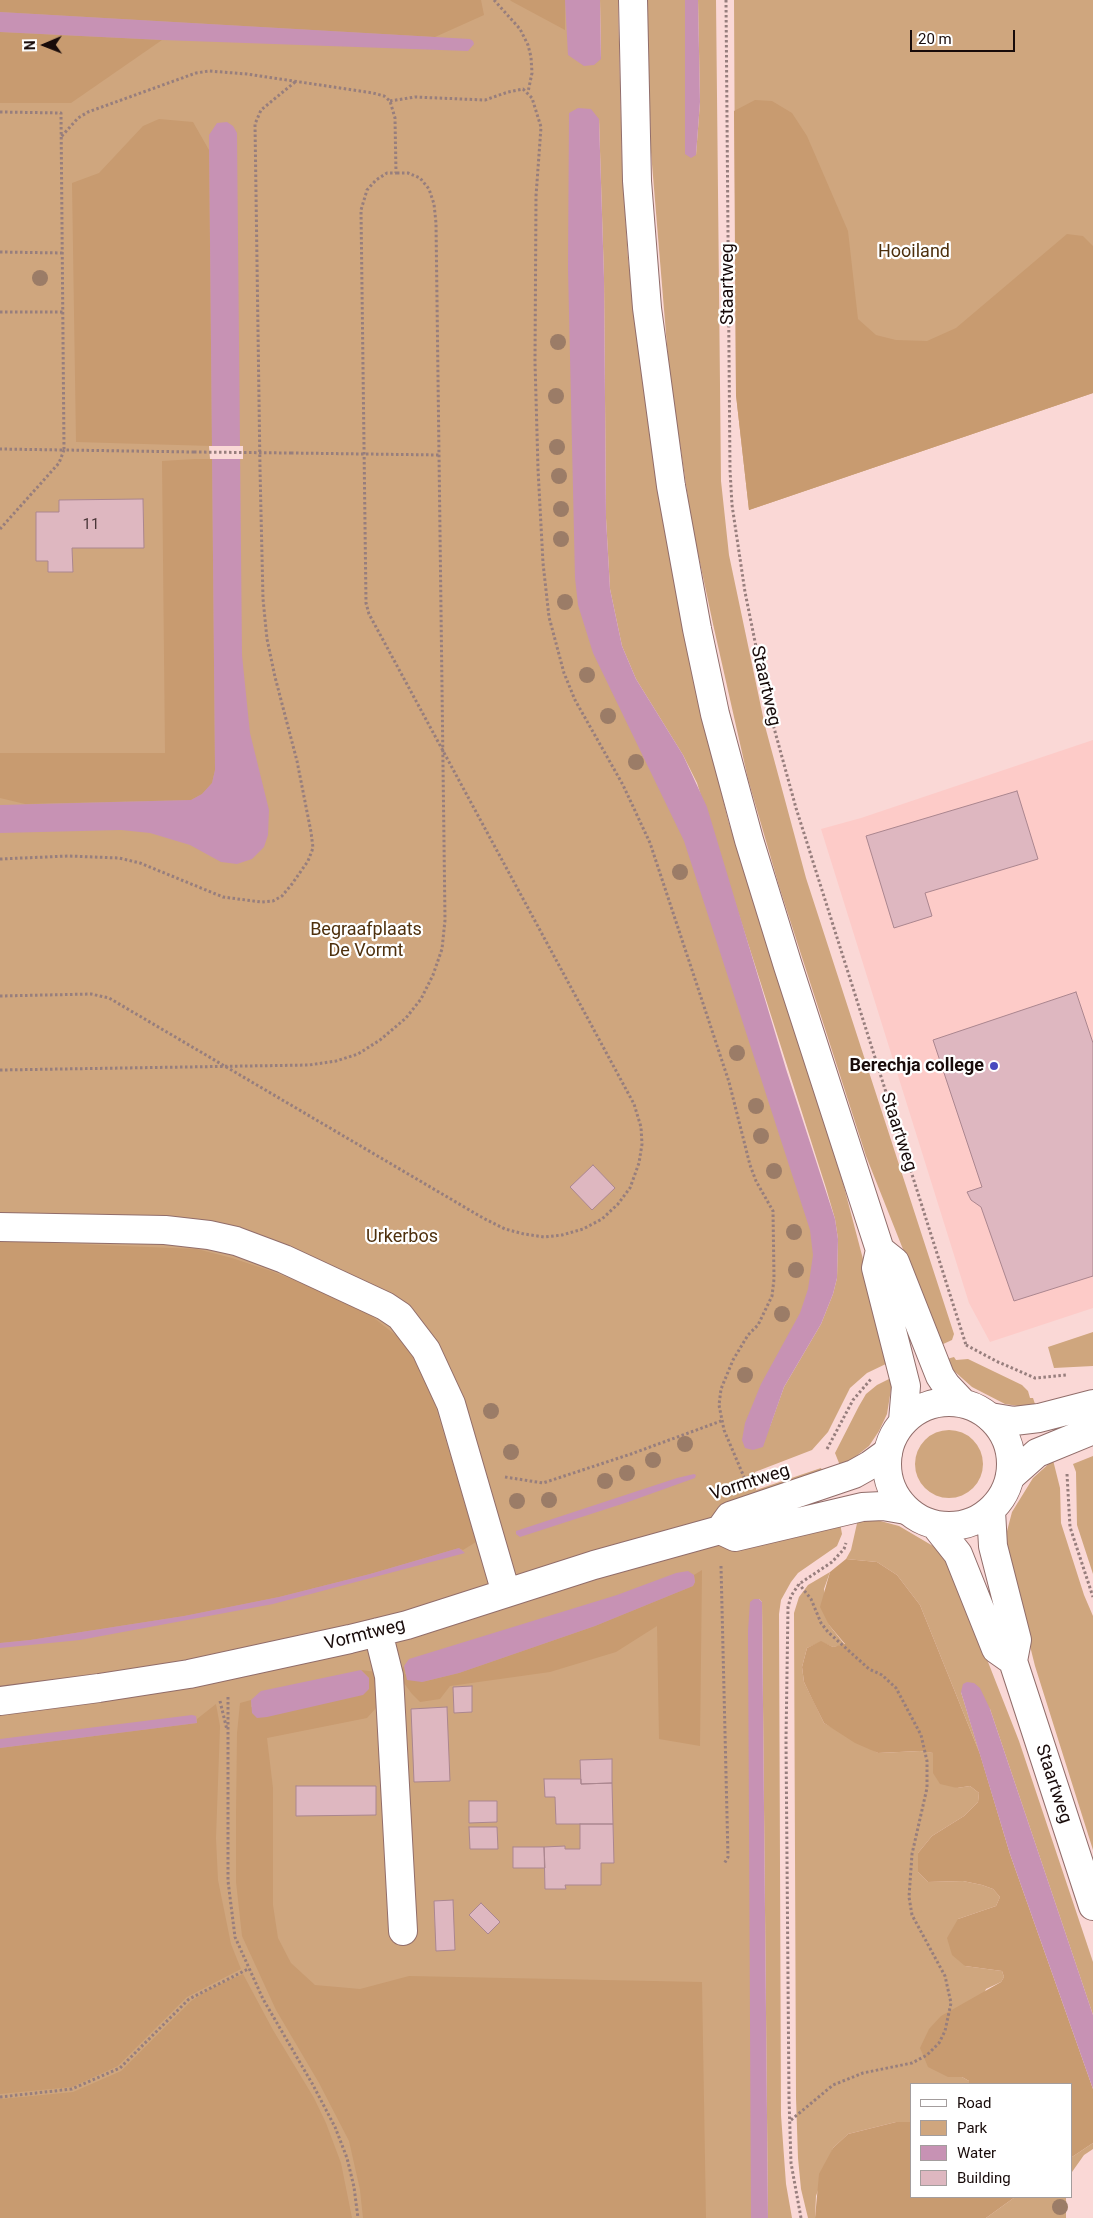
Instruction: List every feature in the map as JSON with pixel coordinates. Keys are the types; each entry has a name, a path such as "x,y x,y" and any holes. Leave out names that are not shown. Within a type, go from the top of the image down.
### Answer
{"main road":[{"path":"633,0 637,181 647,308 668,467 697,629 723,746 748,840 880,1250 876,1268 906,1386 903,1421"},
{"path":"0,1227 165,1230 209,1235 236,1241 284,1259 385,1306 400,1316 413,1332 438,1373 451,1404 506,1593"},
{"path":"880,1250 895,1262 940,1376 963,1403"},
{"path":"952,1402 973,1406 990,1417 998,1425 1008,1444 1012,1466 1010,1478 1003,1496 991,1511 965,1525 935,1525 915,1517 906,1510 889,1484 887,1463 891,1441 903,1421 921,1408 931,1404 952,1402"},
{"path":"990,1417 1014,1421 1048,1416 1093,1404"},
{"path":"1010,1478 1037,1453 1093,1430"},
{"name":"Vormtweg","path":"0,1701 226,1674 378,1632 594,1564 720,1530 730,1516 854,1474 888,1452"},
{"name":"Vormtweg","path":"720,1530 735,1537 862,1507 883,1506 906,1510"},
{"name":"Staartweg","path":"991,1511 993,1546 1017,1640 1013,1661 1093,1906"},
{"path":"935,1525 958,1554 996,1649 1013,1661"},
{"path":"378,1632 388,1676 403,1932"}],"path":[{"path":"494,0 520,30 528,45 532,73 528,92 541,127 536,196 535,362 543,563 549,617 564,673 575,700 623,785 650,843 730,1082 750,1164 756,1181 773,1211 774,1279 772,1296 758,1325 748,1335 733,1360 721,1389 719,1405 721,1421 747,1484"},
{"name":"Staartweg","path":"726,0 730,470 732,505 745,592 768,706 802,826 966,1345 1005,1366 1035,1378"},
{"path":"61,137 78,118 88,112 196,74 222,72 384,96 390,101 395,118 396,173"},
{"path":"0,859 68,856 119,858 140,863 223,897 261,902 274,901 282,896 308,861 313,848 297,761 267,639 263,599 260,478 255,124 261,110 295,82"},
{"path":"390,101 415,97 485,100 517,90 523,89 528,92"},
{"path":"0,112 61,113 64,312 64,450 59,463 0,529"},
{"path":"0,996 91,994 109,998 224,1066 483,1218 505,1229 544,1237 562,1235 583,1229 602,1219 618,1204 630,1188 639,1163 642,1144 641,1127 634,1104 443,751 369,614 366,603 361,210 367,190 376,180 387,173 408,173 420,178 429,189 434,204 439,455 443,751 445,920 442,949 434,975 421,999 406,1018 380,1040 358,1054 336,1061 309,1065 224,1066 0,1070"},
{"path":"0,252 63,253"},
{"path":"0,312 64,312"},
{"path":"0,449 439,455"},
{"path":"825,1451 853,1400 868,1381 877,1374"},
{"path":"470,1468 519,1481 543,1483 631,1454 721,1421"},
{"path":"1065,1468 1070,1528 1093,1597"},
{"path":"720,1530 728,1857 724,1864"},
{"path":"801,2218 791,2163 790,2120 786,1640 788,1607 791,1596 799,1584 832,1562 844,1549 848,1534"},
{"path":"790,2120 833,2085 863,2074 912,2063 927,2055 939,2043 945,2031 951,2003 945,1976 912,1915 909,1898 912,1854 927,1788 928,1761 921,1735 896,1688 882,1675 869,1669 828,1632 821,1623 811,1599 799,1584"},
{"path":"226,1674 219,1703 228,1734"},
{"path":"226,1674 228,1734 226,1828 228,1881 235,1936 248,1969 335,2127 349,2168 358,2218"},
{"path":"0,2097 72,2089 120,2068 189,1999 248,1969"}],"shaded area":[{"path":"0,0 481,0 484,15 435,37 0,12"},
{"path":"565,0 565,30 511,1"},
{"path":"0,32 162,40 71,103 0,103"},
{"path":"755,100 772,101 792,113 807,136 848,231 858,319 876,335 896,340 927,341 956,328 1067,234 1083,236 1093,246 1093,393 749,510 736,395 734,111"},
{"path":"159,119 193,122 209,150 212,446 76,442 72,183 99,173 143,126"},
{"path":"212,459 215,770 212,783 202,794 191,800 25,804 0,798 0,753 165,753 162,461"},
{"name":"Berechja college","path":"1093,740 1093,1308 990,1342 969,1303 821,829 861,818"},
{"path":"0,1241 197,1249 271,1271 369,1314 398,1337 417,1363 430,1388 476,1542 463,1550 459,1548 370,1574 279,1597 184,1616 0,1643"},
{"path":"846,1559 877,1562 897,1575 920,1605 980,1754 1010,1854 1093,2089 1093,2143 1073,2156 1073,2083 969,2083 969,2081 962,2077 948,2077 928,2067 920,2048 929,2029 941,2016 1001,1982 1004,1977 1002,1971 965,1966 952,1955 947,1938 958,1919 996,1906 1000,1897 993,1889 963,1881 928,1882 918,1872 918,1853 932,1836 964,1816 978,1802 979,1793 970,1786 957,1788 940,1784 933,1773 933,1753 920,1751 878,1753 855,1743 824,1723 804,1682 802,1667 807,1648 821,1641 833,1647 845,1644 829,1625 820,1607 830,1572"},
{"path":"702,1570 700,1746 659,1739 657,1626 616,1652 550,1672 450,1686 440,1699 420,1702 398,1675 404,1666 405,1674 422,1682 459,1673 595,1626 693,1586 695,1582 694,1575"},
{"path":"361,1670 376,1672 376,1708 367,1718 267,1738 273,1788 273,1905 278,1938 291,1963 315,1985 360,1989 409,1976 702,1982 706,2218 363,2218 360,2190 349,2141 319,2083 276,2010 242,1936 236,1882 237,1733 240,1703 251,1700 251,1707 369,1678"},
{"path":"216,1704 220,1726 216,1838 218,1880 231,1944 241,1969 187,1997 118,2066 72,2087 0,2094 0,1748 197,1723 197,1719"},
{"path":"243,1974 273,2030 314,2098 326,2123 341,2163 352,2218 0,2218 0,2099 73,2092 121,2071 191,2001 210,1989"},
{"path":"896,2122 910,2122 910,2198 1014,2198 986,2218 815,2218 819,2174 833,2148 848,2134"}],"green space":[{"name":"Urkerbos","path":"0,0 581,0 601,59 600,0 618,0 622,164 628,258 648,418 678,602 691,668 728,820 843,1183 890,1362 867,1373 850,1388 828,1432 812,1450 755,1472 756,1490 821,1468 824,1474 756,1542 840,1523 842,1534 837,1546 798,1573 781,1600 779,1614 781,2115 786,2184 792,2218 768,2218 762,1602 759,1599 764,2218 0,2218","holes":["599,119 604,278 606,518 610,589 622,646 636,679 683,755 697,783 826,1188 835,1219 838,1239 837,1278 833,1294 821,1324 784,1387 769,1429 794,1339 822,1282 819,1223 667,759 593,630"]},
{"path":"647,0 685,0 685,135 696,155 700,102 698,0 716,0 721,481 729,555 765,726 806,878 954,1334 952,1340 941,1345 866,1156 779,886 748,779 713,624 692,525 669,370 651,152"},
{"name":"Hooiland","path":"734,0 1093,0 1093,393 749,510 736,395"},
{"path":"1093,1332 1093,1366 1054,1368 1048,1347"},
{"path":"954,1357 956,1360 968,1359 1022,1385 1028,1391 1030,1398 1033,1398 1036,1407 1005,1404 972,1387 954,1371 947,1359"},
{"path":"893,1377 887,1414 879,1431 869,1446 841,1468 835,1453 859,1406 866,1394 877,1385"},
{"path":"949,1430 962,1432 973,1440 981,1451 983,1464 981,1477 973,1488 962,1496 949,1498 936,1496 925,1488 917,1477 915,1464 917,1451 925,1440 936,1432"},
{"path":"1093,1456 1093,1574 1077,1525 1076,1472 1073,1464"},
{"path":"1053,1460 1060,1488 1061,1523 1084,1595 1093,1616 1093,1850 1035,1666 1006,1550 1006,1535 1012,1512 1033,1478"},
{"path":"858,1519 873,1519 899,1526 933,1546 950,1565 1019,1741 1093,1962 1093,2015 990,1709 961,1692 980,1754 920,1605 897,1575 877,1562 846,1559 851,1550"},
{"path":"830,1572 824,1589 829,1625 845,1645 833,1647 821,1642 807,1648 802,1667 804,1682 824,1723 878,1753 920,1751 934,1753 933,1772 957,1788 970,1786 979,1793 978,1802 964,1816 932,1836 918,1853 918,1872 928,1882 963,1881 993,1889 1000,1897 996,1906 958,1919 965,1966 1002,1971 1004,1977 1001,1982 986,1989 948,2077 962,2077 969,2081 969,2083 910,2083 910,2122 896,2122 848,2134 833,2148 816,2196 815,2218 808,2218 801,2189 796,2098 794,1613 799,1597 808,1585"},
{"path":"1093,2143 1093,2149 1084,2155 1073,2171 1073,2156"},
{"path":"1014,2198 1066,2198 1066,2218 986,2218"}],"water":[{"path":"565,0 600,0 601,59 594,65 584,66 568,55"},
{"path":"685,0 698,0 700,102 696,155 691,158 685,154"},
{"path":"0,12 470,39 474,44 468,51 0,32"},
{"path":"578,108 591,109 599,119 604,278 606,518 610,589 622,646 636,679 683,755 707,807 786,1069 835,1219 838,1239 837,1278 821,1324 784,1387 763,1447 753,1450 745,1448 742,1440 745,1423 761,1384 800,1313 808,1289 813,1255 810,1230 684,841 593,653 578,605 575,578 568,268 569,113"},
{"path":"227,122 233,126 237,133 242,655 250,733 269,810 268,835 264,847 252,859 237,864 221,862 190,845 150,833 121,830 0,833 0,805 191,800 202,794 212,783 215,770 209,135 217,123"},
{"path":"694,1474 696,1475 695,1478 628,1502 520,1537 516,1534 516,1531"},
{"path":"459,1548 465,1553 273,1604 80,1640 0,1648 0,1643 184,1616 279,1597 370,1574"},
{"path":"688,1571 694,1575 695,1582 693,1586 595,1626 459,1673 422,1682 407,1680 404,1666 409,1659 617,1595 676,1573"},
{"path":"754,1599 759,1599 762,1602 768,2218 751,2218 748,1631 750,1602"},
{"path":"361,1670 369,1678 369,1689 363,1695 267,1717 257,1718 252,1713 251,1700 261,1691"},
{"path":"967,1682 974,1683 980,1688 990,1709 1093,2015 1093,2089 1010,1854 961,1692 963,1684"},
{"path":"196,1716 197,1723 0,1748 0,1739"}],"pier":[{"path":"209,446 243,446 243,459 210,459"}],"building":[{"path":"143,499 144,548 72,548 73,572 48,572 48,561 36,561 36,512 59,512 59,500"},
{"path":"1017,791 1038,859 925,893 932,916 894,928 866,836"},
{"path":"1076,992 1093,1043 1093,1276 1014,1301 981,1207 971,1200 967,1192 982,1187 933,1040"},
{"path":"593,1165 615,1188 592,1210 570,1187"},
{"path":"472,1686 472,1712 454,1713 453,1687"},
{"path":"447,1707 450,1781 414,1782 411,1709"},
{"path":"612,1759 612,1783 581,1784 580,1760"},
{"path":"544,1779 581,1779 581,1784 612,1783 613,1824 556,1824 555,1797 545,1797"},
{"path":"296,1786 376,1786 376,1815 296,1816"},
{"path":"469,1801 497,1801 497,1822 469,1823"},
{"path":"580,1824 613,1824 614,1863 601,1863 601,1885 565,1885 566,1889 545,1889 544,1847 565,1846 565,1849 580,1849"},
{"path":"469,1827 497,1827 498,1849 470,1849"},
{"path":"513,1847 544,1847 545,1868 513,1868"},
{"path":"453,1900 455,1950 436,1951 434,1901"},
{"path":"481,1903 500,1922 488,1934 469,1915"}],"place":[{"name":"Berechja college","path":"994,1066"}],"park label":[{"name":"Begraafplaats De Vormt","path":"366,940"}]}
